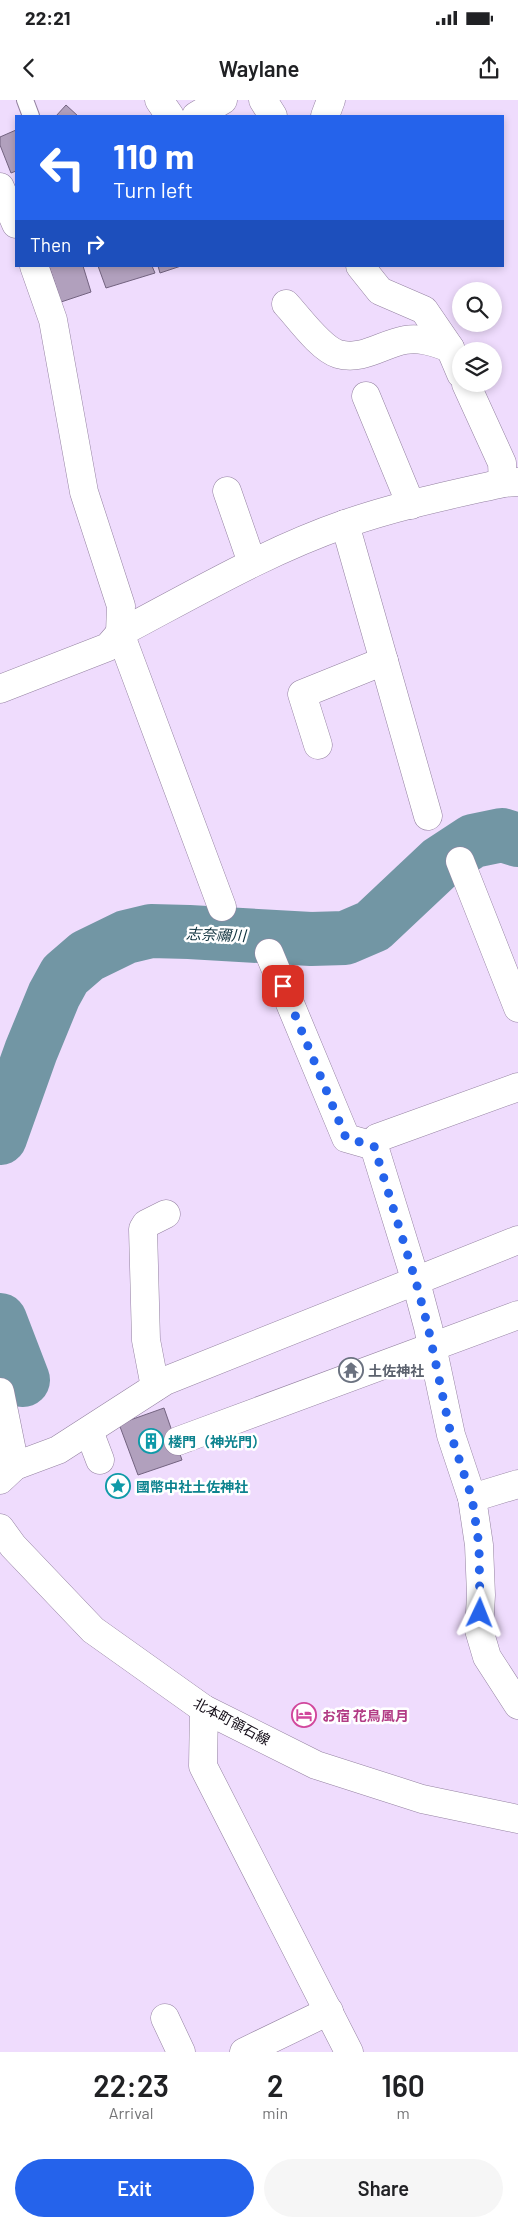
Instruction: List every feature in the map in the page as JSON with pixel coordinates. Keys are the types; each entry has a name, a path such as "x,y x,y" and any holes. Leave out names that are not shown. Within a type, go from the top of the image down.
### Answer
{"street":[{"path":"159,100 169,115"},
{"path":"198,115 223,100"},
{"path":"263,100 272,115"},
{"path":"325,115 331,100"},
{"path":"7,190 15,220"},
{"path":"34,267 53,320 84,492 121,606 120,633 222,907"},
{"path":"361,267 380,291 424,310 452,353"},
{"path":"286,304 323,345 339,354 364,355 404,340 424,339 450,348"},
{"path":"0,689 108,647 120,633 252,563 345,524 411,505 510,483 470,392"},
{"path":"366,396 411,505"},
{"path":"227,491 252,563"},
{"path":"345,524 428,816"},
{"path":"318,744 302,694 384,661"},
{"path":"460,861 518,1008"},
{"path":"269,952 346,1138 374,1146"},
{"path":"518,1086 377,1138 374,1146 416,1282 451,1435 472,1498 479,1545 481,1595 479,1630 487,1657 511,1680 518,1706"},
{"path":"155,1387 146,1340 143,1229 146,1224 166,1214"},
{"path":"0,1392 8,1473 58,1450 165,1381 518,1240"},
{"path":"178,1441 518,1315"},
{"path":"90,1431 100,1460"},
{"path":"472,1498 518,1484"},
{"name":"北本町領石線","path":"0,1528 12,1546 93,1630 204,1709 316,1765 422,1799 518,1819"},
{"path":"204,1709 204,1766 349,2052"},
{"path":"244,2052 329,2011"},
{"path":"165,2018 180,2052"}],"lane":[{"path":"25,100 31,115"}],"building":[{"path":"66,105 77,115 57,115"},
{"path":"15,130 15,171 11,173 0,145 0,137"},
{"path":"49,267 83,267 91,292 61,302"},
{"path":"98,267 152,267 155,273 106,288"},
{"path":"158,267 178,267 160,273"},
{"name":"楼門（神光門）","path":"164,1408 182,1460 138,1475 119,1424"}],"waterway":[{"name":"志奈禰川","path":"0,1138 31,1051 54,995 65,975 87,956 126,937 151,931 311,939 345,938 373,926 441,862 473,841 502,835 518,840"},
{"name":"志奈禰川","path":"0,1320 23,1380"}],"place":[{"name":"土佐神社","path":"351,1370"},
{"name":"楼門（神光門）","path":"151,1441"},
{"name":"國幣中社土佐神社","path":"118,1486"},
{"name":"お宿 花鳥風月","path":"304,1715"}],"route":[{"path":"283,986 346,1138 374,1146 416,1282 428,1327 451,1435 472,1498 479,1545 480,1613"}]}
